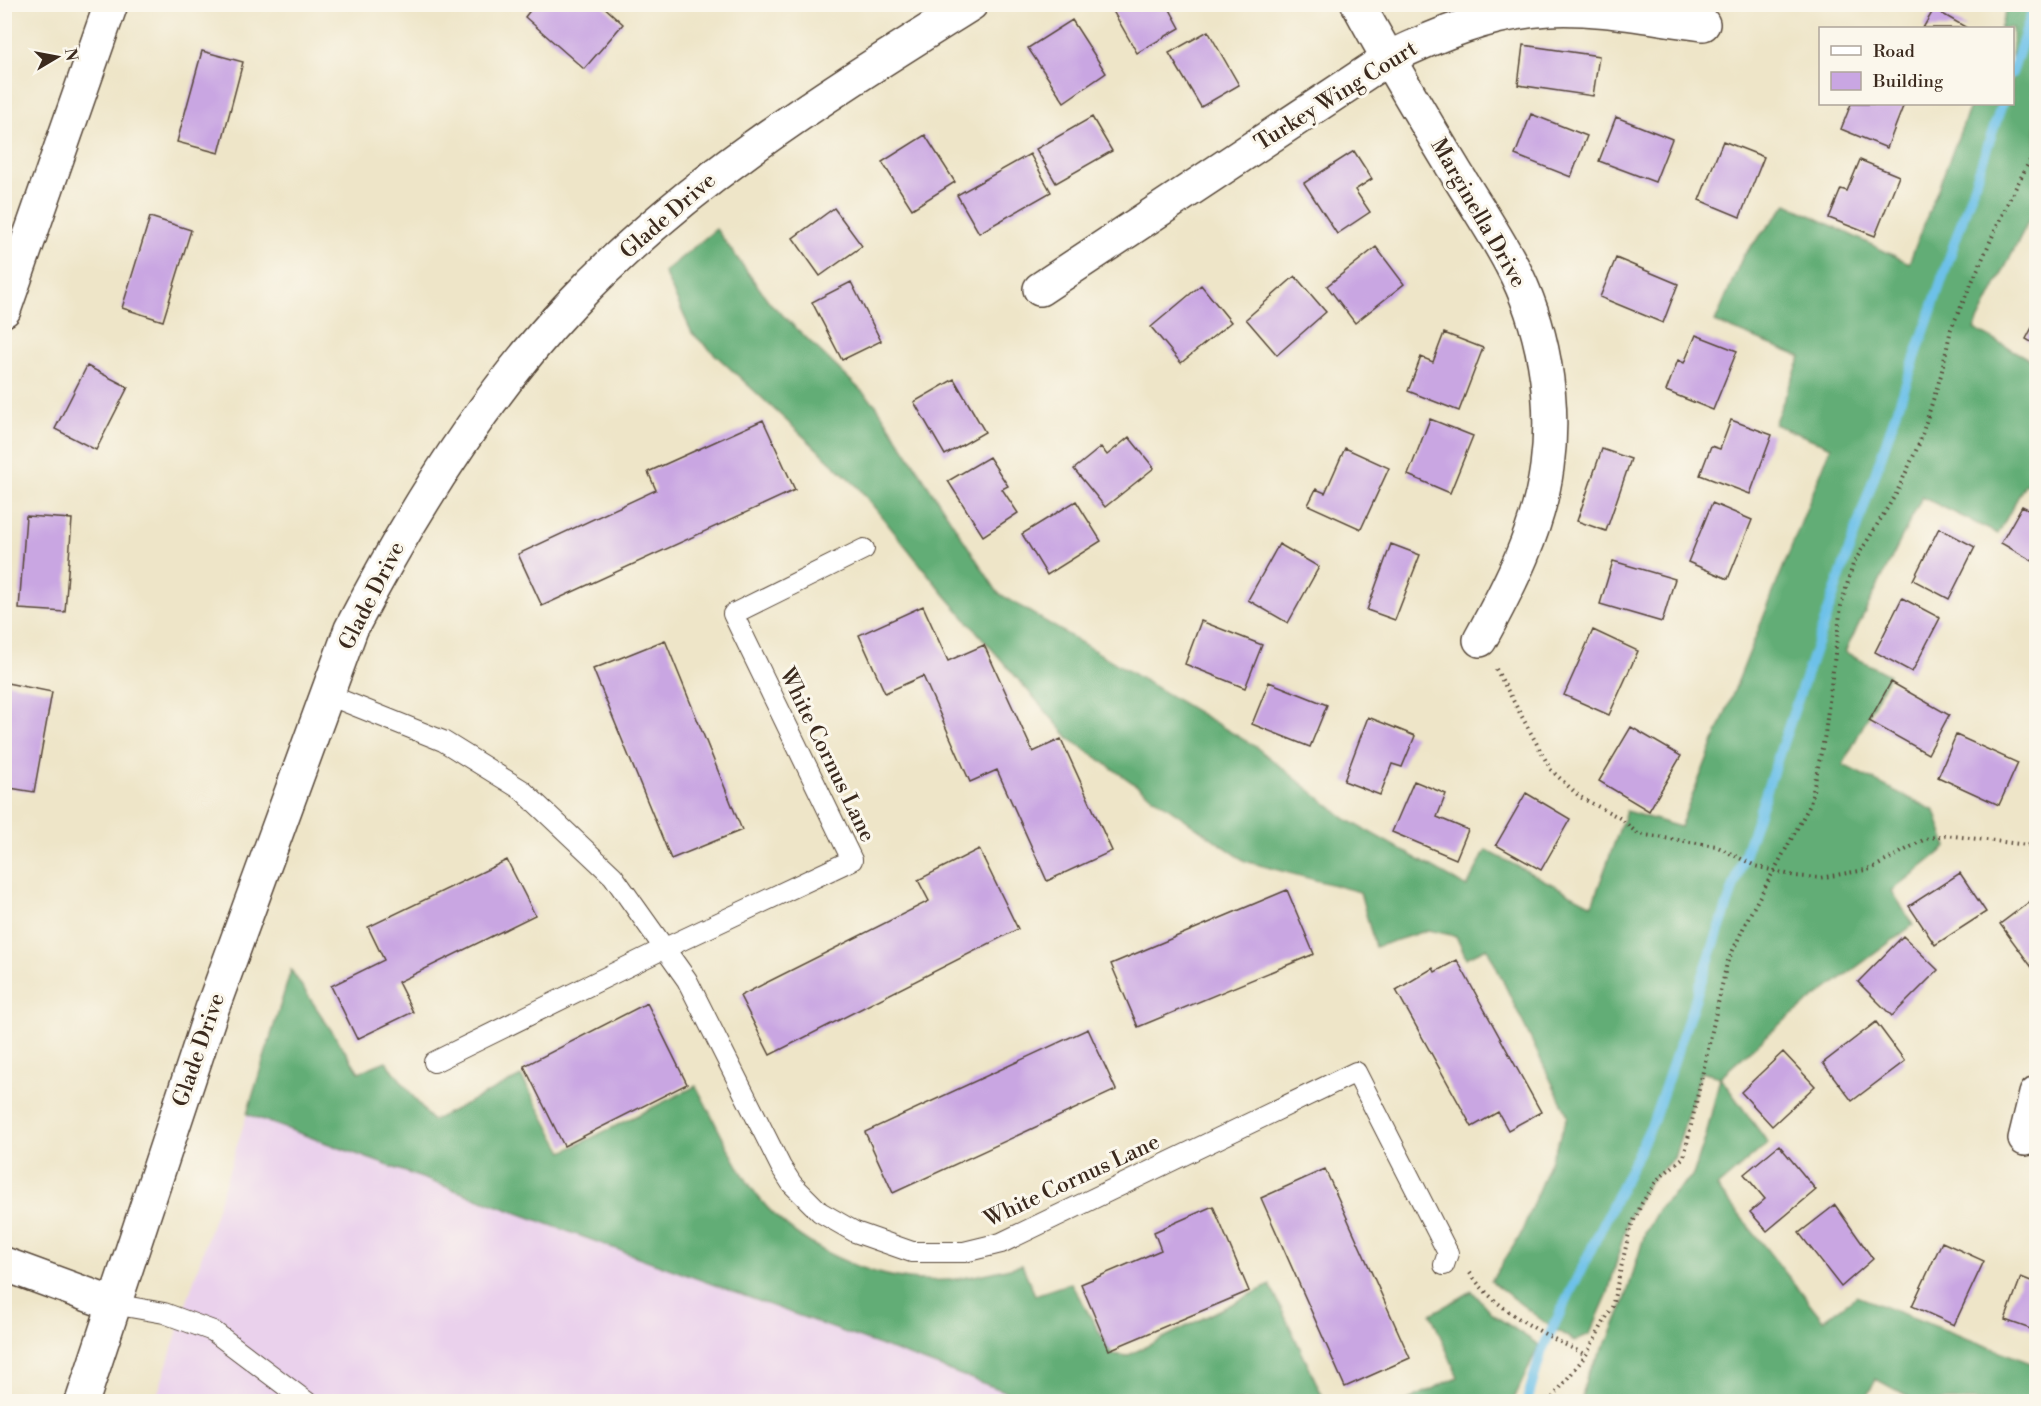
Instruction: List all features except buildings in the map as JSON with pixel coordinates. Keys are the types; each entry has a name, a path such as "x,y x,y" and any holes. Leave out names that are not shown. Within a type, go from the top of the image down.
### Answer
{"street":[{"path":"4,310 111,4"},
{"name":"Glade Drive","path":"82,1401 212,1009 326,694 356,620 433,484 498,392 571,303 633,244 741,155 971,4"},
{"name":"Marginella Drive","path":"1358,4 1387,59 1512,265 1534,317 1545,365 1550,416 1547,467 1535,523 1513,581 1480,640"},
{"name":"Turkey Wing Court","path":"1040,289 1387,59 1439,34 1496,17 1549,9 1609,12 1703,24"},
{"path":"2025,1139 2037,1094"},
{"path":"4,1264 113,1304"}],"lane":[{"name":"White Cornus Lane","path":"434,1062 663,949 852,860 733,614 864,549"},
{"name":"White Cornus Lane","path":"326,694 444,741 522,790 613,876 687,980 766,1141 792,1184 820,1212 840,1225 897,1249 929,1253 964,1252 1001,1244 1356,1072 1448,1253 1444,1264"},
{"path":"113,1304 164,1313 213,1331 307,1401"}],"path":[{"path":"1551,1401 1586,1355 1612,1307 1630,1229 1642,1203 1657,1180 1684,1157 1727,963 1810,805 1817,780 1841,606 1853,564 1896,494 1919,444 1941,375 1951,329 2006,206 2037,149"},
{"path":"1480,640 1551,770 1564,785 1580,797 1620,818 1638,834 1716,846 1755,866 1773,872 1819,878 1871,870 1925,839 1945,835 2037,846"},
{"path":"1444,1264 1462,1260 1481,1288 1538,1330 1586,1355"}],"shaded area":[{"path":"247,1114 1032,1401 155,1402"}],"green space":[{"path":"2009,5 2036,5 2036,206 1974,329 2036,363 2036,406 2030,420 2036,424 2036,489 2025,484 1998,534 1922,497 1845,652 1889,675 1843,765 1935,811 1947,847 1892,891 1913,925 1780,1024 1720,1077 1701,1072 1674,1158 1648,1183 1628,1219 1608,1293 1590,1334 1574,1341 1548,1325 1491,1281 1520,1236 1568,1116 1487,948 1466,958 1456,936 1428,930 1375,947 1360,892 1245,861 1070,739 944,594 858,487 692,333 664,272 716,229 770,303 876,405 998,593 1256,747 1346,819 1467,887 1486,850 1592,905 1626,811 1680,827 1831,447 1774,424 1801,357 1715,322 1743,256 1787,204 1909,263 1971,105 2014,105 2014,27 2000,27"},
{"path":"291,970 359,1072 386,1061 432,1121 521,1076 563,1152 696,1086 751,1187 788,1227 812,1244 837,1258 864,1268 891,1276 919,1280 965,1278 1022,1265 1035,1295 1071,1283 1112,1354 1127,1356 1270,1285 1325,1401 1032,1401 247,1114"},
{"path":"1720,1077 1768,1143 1717,1187 1823,1320 1857,1296 2036,1365 2036,1401 1916,1401 1876,1379 1864,1401 1581,1401 1587,1375 1609,1339 1625,1300 1645,1233 1659,1208 1693,1175 1706,1136"},
{"path":"1472,1291 1492,1314 1539,1345 1513,1401 1406,1401 1458,1377 1431,1314"}],"waterway":[{"path":"2014,67 2035,4"},
{"path":"1527,1402 1542,1350 1653,1122 2002,105"}]}
